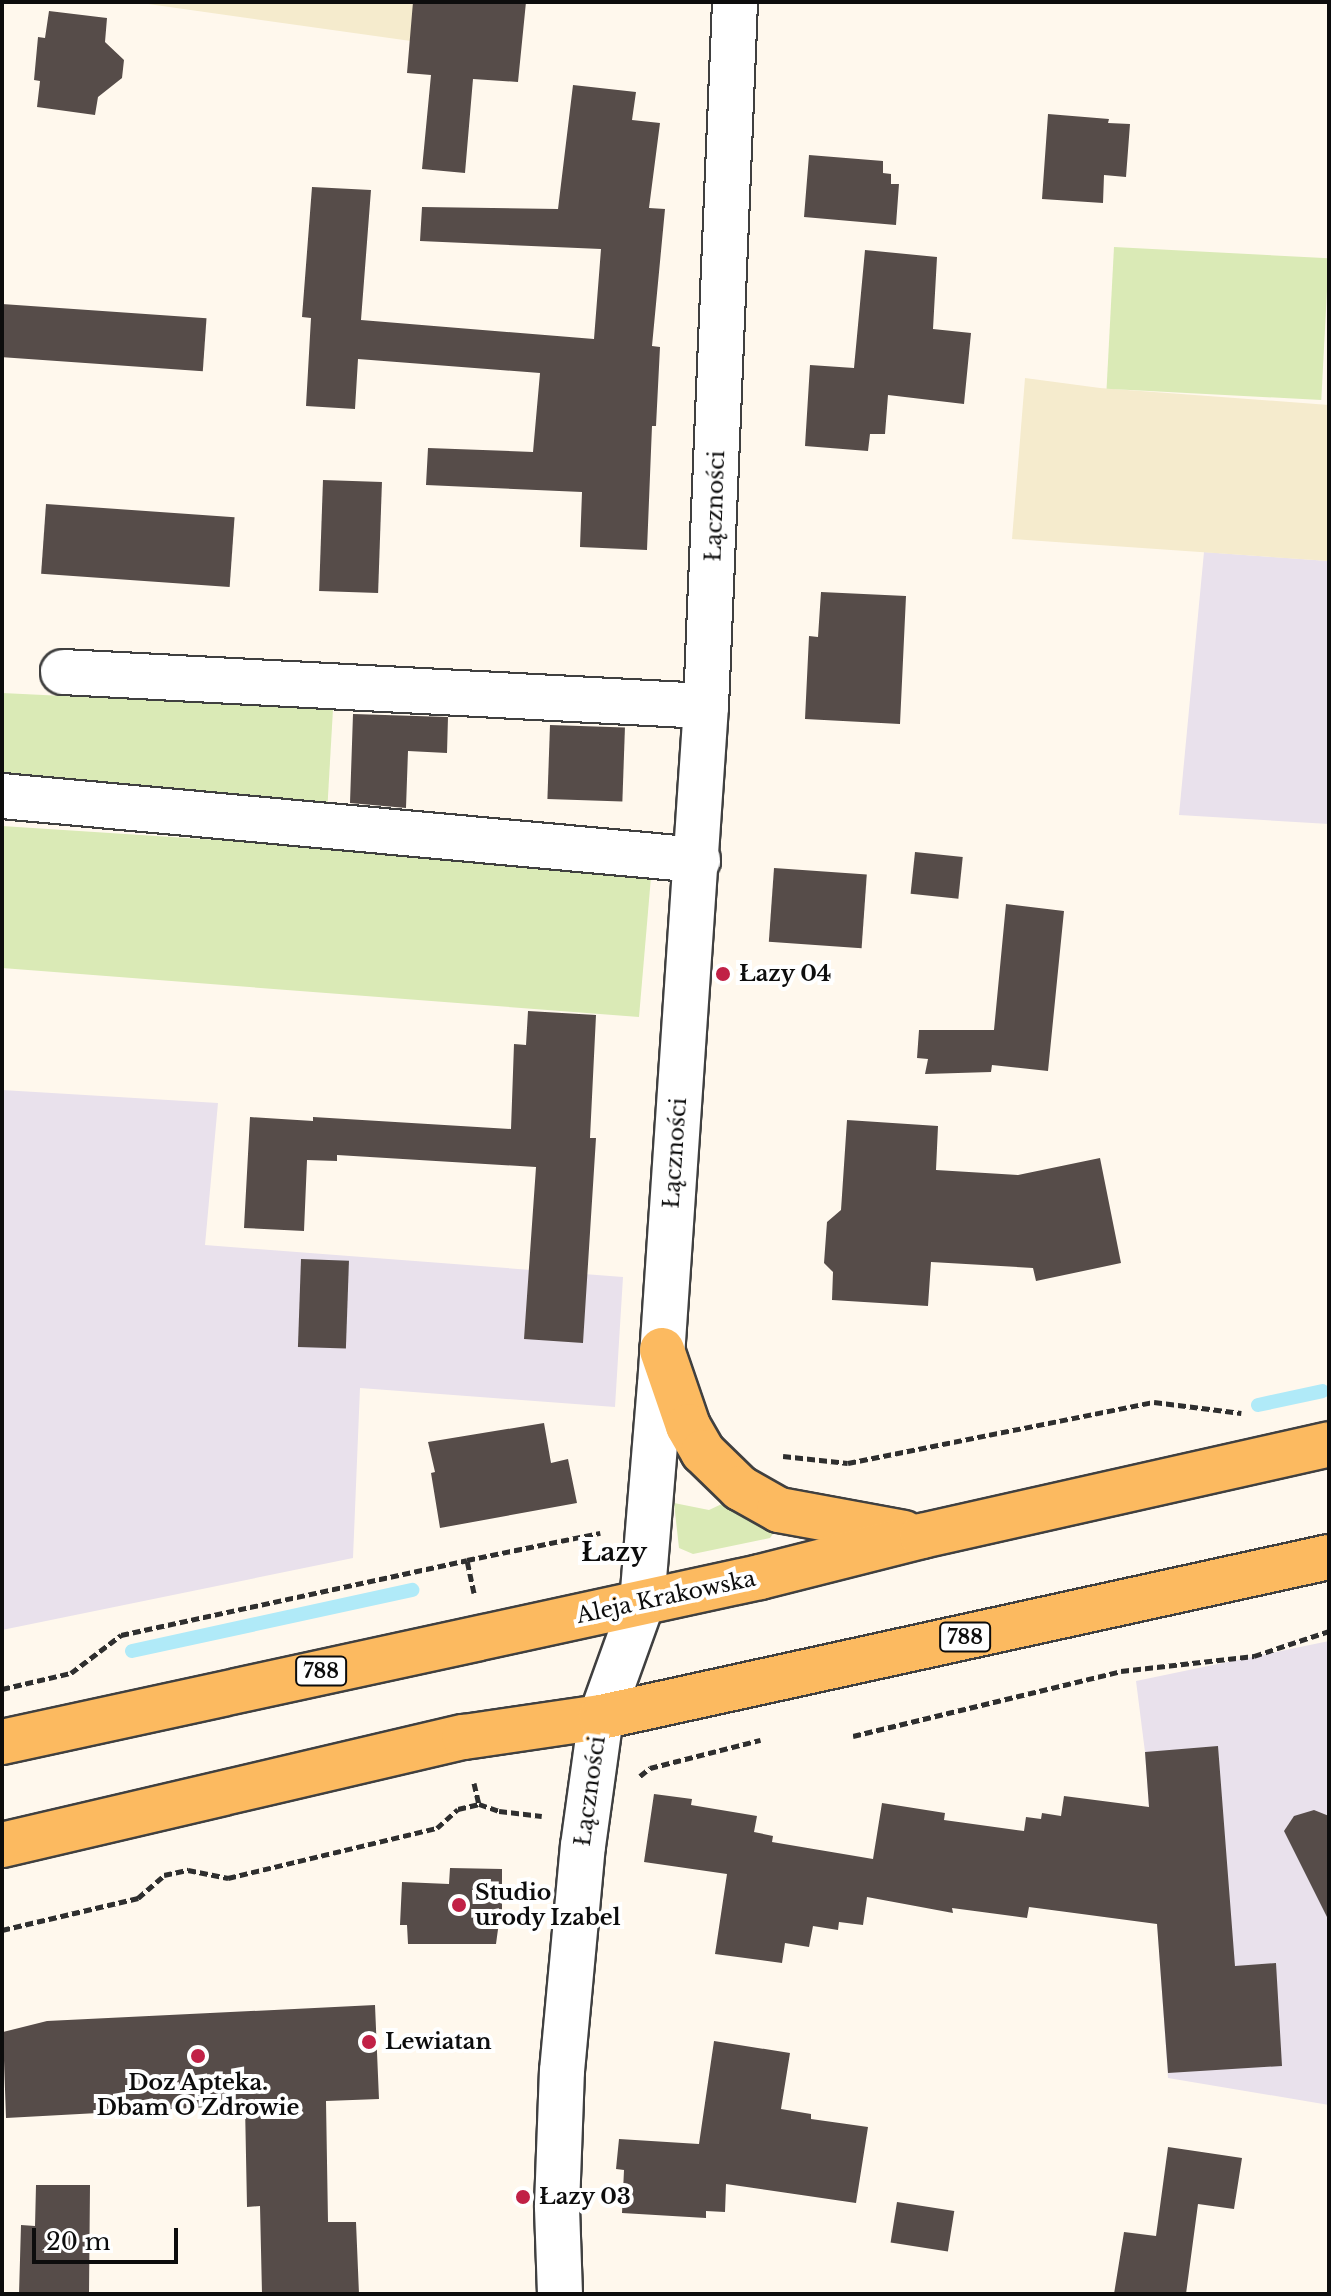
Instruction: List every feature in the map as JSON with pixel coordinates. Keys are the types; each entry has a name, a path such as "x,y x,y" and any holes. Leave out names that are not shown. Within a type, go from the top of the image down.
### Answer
{"main road":[{"path":"662,1350 688,1426 703,1452 740,1488 779,1510 922,1536"},
{"name":"Aleja Krakowska","path":"2,1742 642,1603 1329,1444"},
{"name":"788","path":"2,1845 464,1737 601,1717 1329,1557"}],"street":[{"name":"Łączności","path":"560,2294 557,2206 562,2071 583,1846 601,1717 642,1603 662,1350 698,860 735,2"},
{"path":"63,672 706,706"},
{"path":"2,796 698,860"}],"path":[{"path":"776,1456 848,1463 1154,1402 1256,1415"},
{"path":"2,1689 71,1673 121,1635 605,1532"},
{"path":"467,1560 475,1598"},
{"path":"853,1736 1121,1671 1254,1656 1329,1631"},
{"path":"637,1777 650,1768 760,1740"},
{"path":"472,1774 479,1804"},
{"path":"2,1930 138,1898 164,1875 176,1872 188,1870 228,1878 437,1828 458,1809 479,1804 499,1811 545,1817"}],"shaded area":[{"path":"134,2 423,2 418,42"},
{"path":"1025,378 1100,388 1329,405 1329,561 1012,539"},
{"path":"1204,552 1329,561 1329,824 1179,815"},
{"path":"2,1090 218,1103 205,1245 623,1277 615,1407 360,1388 353,1558 2,1630"},
{"path":"1329,1641 1329,2105 1168,2078 1145,1752 1136,1681"}],"green space":[{"path":"1114,247 1329,258 1321,400 1107,389"},
{"path":"2,693 333,709 327,814 2,784"},
{"path":"2,826 325,847 651,877 639,1017 2,968"},
{"path":"726,1502 777,1528 770,1538 693,1554 679,1548 674,1503 709,1510"}],"building":[{"path":"413,2 526,2 518,82 473,79 465,173 422,169 431,75 407,73"},
{"path":"49,11 107,18 105,42 124,60 122,78 98,97 95,115 37,107 40,81 34,80 38,37 45,38"},
{"path":"573,85 636,92 632,120 660,123 649,208 665,209 652,346 660,347 656,426 652,426 647,550 580,547 582,492 426,485 428,448 533,452 540,373 358,359 355,409 306,406 311,318 302,317 312,187 371,190 361,320 594,339 601,249 420,241 422,207 558,209"},
{"path":"1048,114 1109,119 1108,123 1130,124 1126,177 1104,175 1103,203 1042,199"},
{"path":"809,155 883,161 883,173 891,174 891,184 899,184 896,225 804,217"},
{"path":"865,250 937,257 933,329 971,333 964,404 888,395 885,434 870,434 868,451 805,446 810,365 854,368"},
{"path":"2,304 207,318 203,371 2,357"},
{"path":"323,480 382,482 378,593 319,591"},
{"path":"46,504 235,517 230,587 41,574"},
{"path":"821,592 906,596 900,724 805,719 809,636 818,637"},
{"path":"353,714 448,717 447,753 408,751 406,808 350,803"},
{"path":"550,725 625,728 622,802 547,799"},
{"path":"915,852 963,857 958,899 911,894"},
{"path":"774,868 867,874 862,948 769,942"},
{"path":"1006,904 1064,911 1048,1071 992,1065 991,1072 925,1074 928,1059 917,1058 919,1030 994,1030"},
{"path":"528,1011 596,1015 590,1138 596,1138 583,1343 524,1339 536,1167 337,1155 337,1161 307,1160 304,1231 244,1228 250,1117 313,1121 313,1117 511,1129 514,1044 526,1045"},
{"path":"847,1120 938,1126 936,1170 1018,1175 1100,1158 1121,1263 1036,1281 1033,1268 931,1262 928,1306 832,1300 833,1272 824,1263 827,1222 841,1210"},
{"path":"301,1259 349,1261 346,1349 298,1347"},
{"path":"544,1423 551,1463 568,1459 577,1503 440,1528 431,1473 435,1472 428,1442"},
{"path":"1218,1746 1235,1966 1276,1963 1282,2066 1168,2073 1157,1924 1029,1907 1027,1918 952,1908 953,1913 867,1897 863,1925 839,1922 838,1930 813,1926 809,1947 785,1943 782,1963 715,1954 727,1874 644,1862 654,1794 692,1799 691,1805 757,1816 754,1832 773,1836 772,1842 873,1859 882,1803 945,1813 944,1820 1024,1831 1026,1817 1041,1819 1042,1813 1061,1816 1064,1796 1149,1807 1145,1752"},
{"path":"1314,1810 1329,1816 1329,1921 1284,1831 1294,1816"},
{"path":"450,1868 502,1869 502,1921 499,1922 496,1944 408,1944 407,1925 400,1925 402,1882 449,1884"},
{"path":"375,2005 379,2099 326,2101 328,2222 356,2222 359,2294 262,2294 260,2206 247,2207 245,2105 6,2118 3,2032 47,2021"},
{"path":"714,2041 790,2053 781,2109 811,2114 811,2119 868,2127 856,2203 726,2184 725,2212 706,2211 706,2218 622,2213 624,2170 616,2169 619,2139 699,2144"},
{"path":"1168,2147 1242,2158 1234,2209 1198,2204 1186,2294 1114,2294 1124,2232 1156,2236"},
{"path":"36,2185 90,2185 89,2294 19,2294 21,2225 35,2226"},
{"path":"897,2202 954,2211 948,2252 891,2242"}],"waterway":[{"path":"1258,1405 1323,1391"},
{"path":"132,1651 412,1590"}],"place":[{"name":"Łazy 04","path":"723,974"},
{"name":"Studio urody Izabel","path":"459,1905"},
{"name":"Lewiatan","path":"369,2042"},
{"name":"Doz Apteka. Dbam O Zdrowie","path":"198,2056"},
{"name":"Łazy 03","path":"523,2197"}],"district":[{"name":"Łazy","path":"614,1553"}]}
